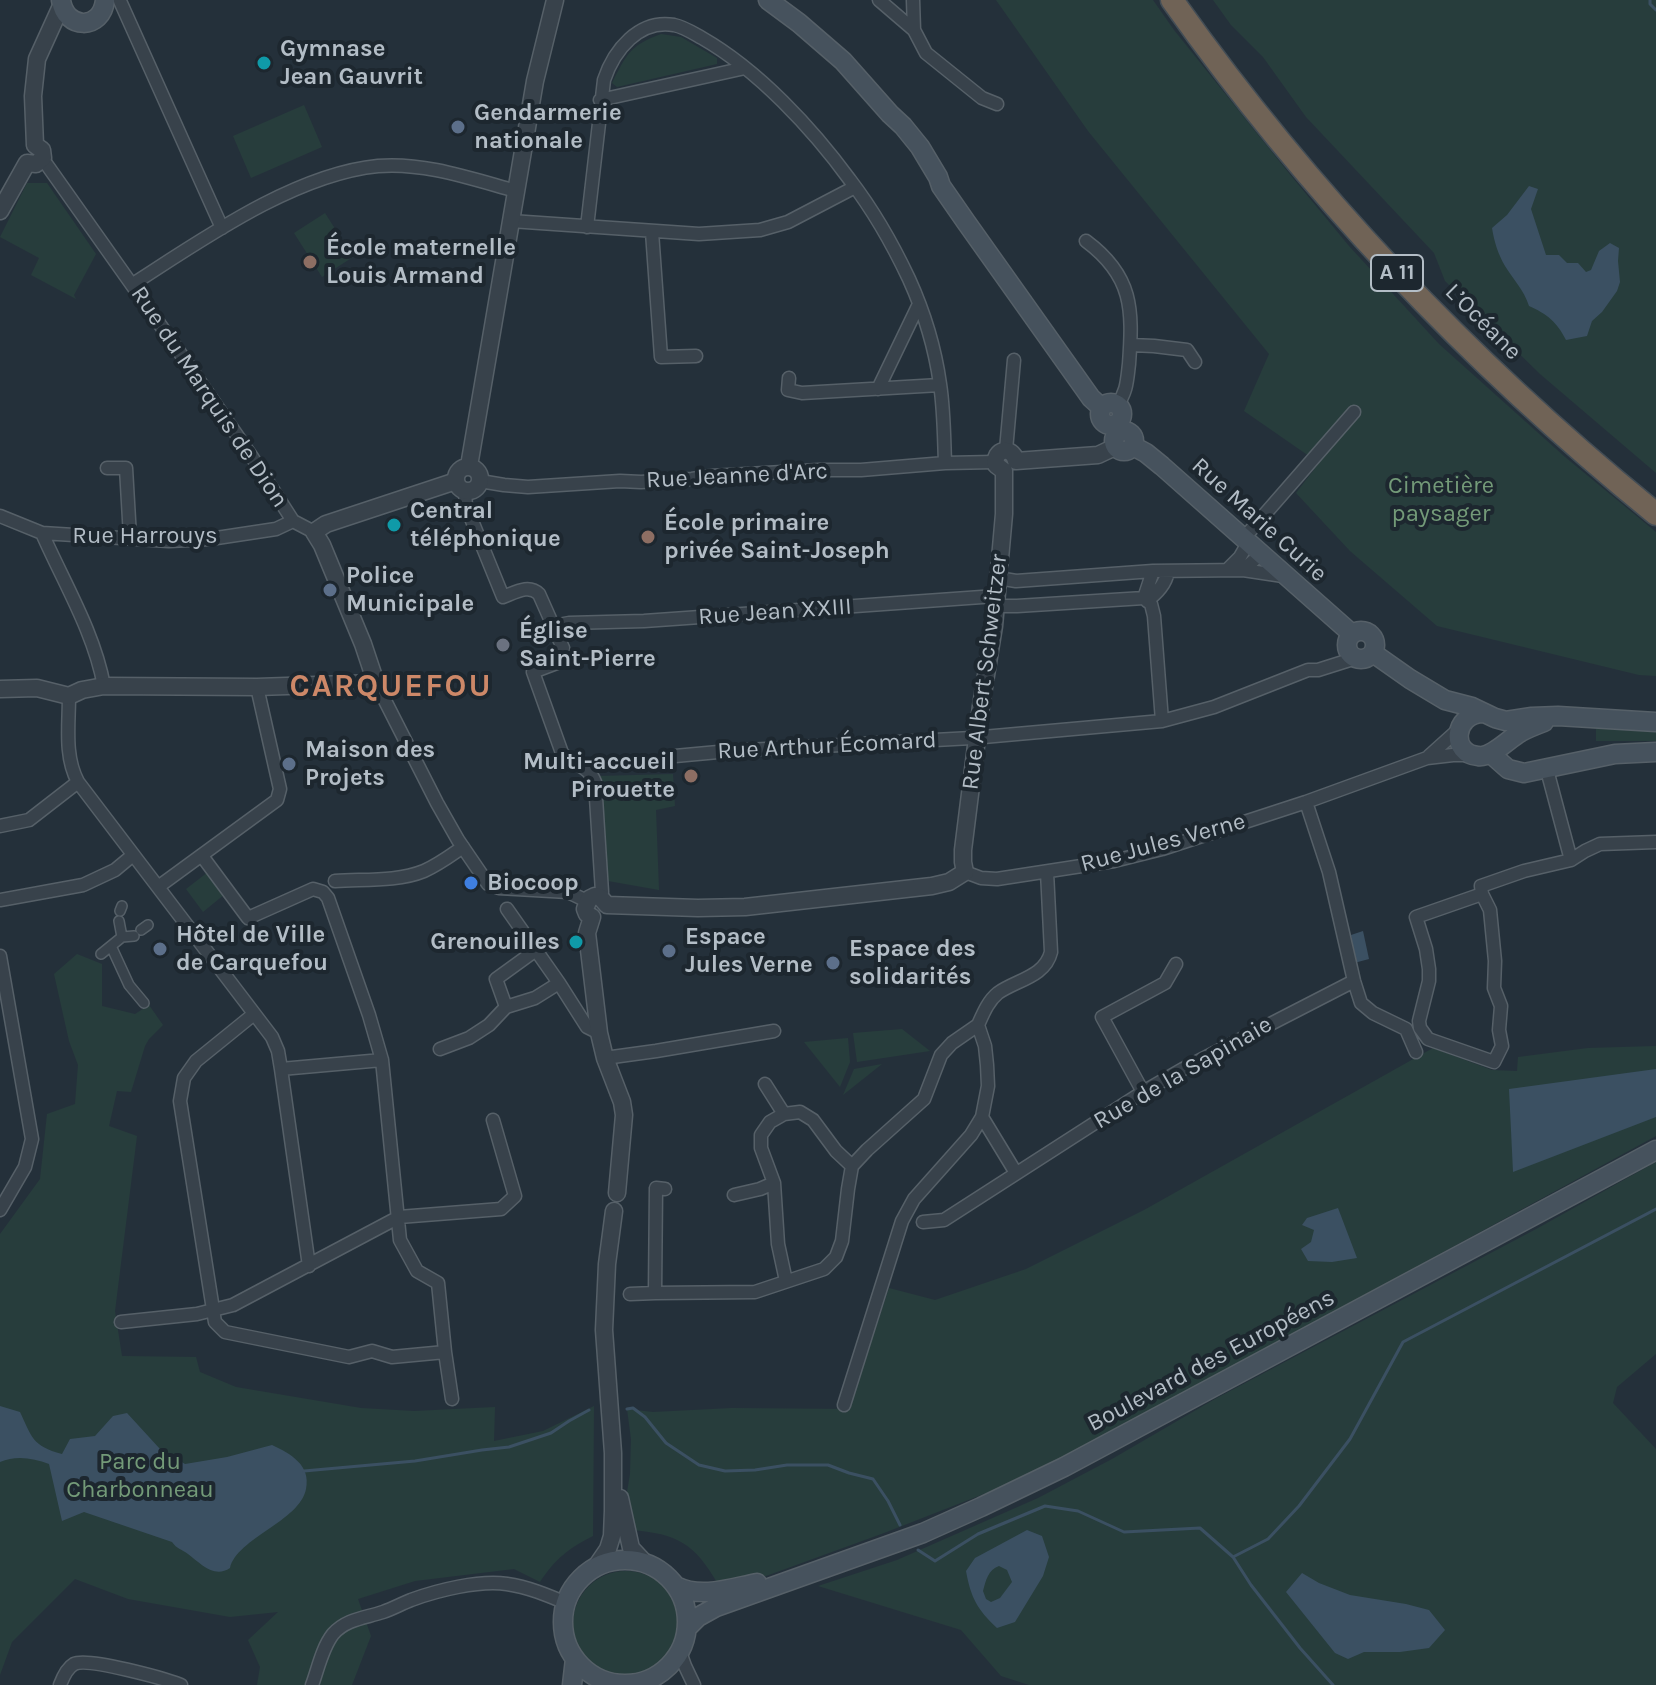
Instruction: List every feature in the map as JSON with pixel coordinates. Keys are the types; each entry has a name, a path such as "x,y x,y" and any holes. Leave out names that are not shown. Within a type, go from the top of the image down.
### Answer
{"highway":[{"name":"L’Océane","path":"1172,0 1290,153 1398,274 1532,406 1656,514"},
{"name":"L’Océane","path":"1190,0 1296,137 1422,278 1527,382 1656,495"}],"main road":[{"path":"62,2 68,16 78,22 89,22 101,8 121,0"},
{"name":"Rue Marie Curie","path":"768,0 843,61 903,126 920,147 941,186 1091,398 1117,427 1352,634 1347,648 1364,655"},
{"path":"1364,655 1445,700 1506,721 1558,716 1656,722"},
{"path":"1445,700 1460,726 1462,746 1472,755 1480,757 1521,732 1558,716"},
{"path":"1460,726 1472,714 1489,715 1502,730 1496,749 1501,763 1513,771 1524,773 1615,754 1656,752"},
{"name":"Boulevard des Européens","path":"687,1628 702,1614 923,1533 1040,1479 1656,1150"},
{"path":"676,1586 687,1613 687,1628 680,1652 661,1673 644,1682 615,1684 595,1677 575,1659 563,1626 566,1603 577,1582 607,1562 632,1560 645,1563 657,1568 676,1586 699,1593 758,1583 776,1585"},
{"path":"572,1685 575,1659"}],"street":[{"path":"121,0 222,228"},
{"path":"469,466 535,81 555,0"},
{"path":"879,0 914,30 926,53 982,98 997,104"},
{"path":"913,0 914,30"},
{"path":"0,211 34,162 24,157 24,151 35,145 35,77 40,51 62,2"},
{"path":"35,77 53,40 62,30 78,22"},
{"path":"587,227 604,80 624,43 656,26 674,25 729,55 762,82 816,137 855,187 897,256 919,304 930,339 940,385 945,463"},
{"path":"600,100 745,68"},
{"name":"Rue du Marquis de Dion","path":"34,162 47,165 133,284 293,521 314,532"},
{"path":"133,284 248,213 318,179 380,166 416,167 516,191"},
{"path":"511,221 699,234 760,230 788,222 855,187"},
{"path":"652,232 661,357 696,356"},
{"path":"1005,461 1098,455 1117,427 1126,389 1131,312 1119,275 1104,255 1086,241"},
{"path":"878,389 919,304"},
{"path":"1131,345 1187,350 1195,362"},
{"name":"Rue Albert Schweitzer","path":"965,872 963,850 996,601 1014,360"},
{"path":"789,378 788,390 802,393 940,385"},
{"path":"1227,570 1251,545 1354,412"},
{"name":"Rue Jeanne d'Arc","path":"480,481 528,487 1005,461"},
{"path":"335,881 401,878 438,864 463,847 376,683 363,644 314,532 326,524 461,486 470,491 477,487 480,474 469,466 459,472 461,486 466,506 501,591 534,589 563,648 557,663 533,672 560,748 569,759 586,768 595,782 602,892 587,933 599,1033 624,1115 617,1193 610,1194 606,1199 606,1205 614,1211 607,1264 604,1350 613,1453 622,1511 631,1548 645,1563"},
{"path":"107,468 126,468 130,537"},
{"name":"Rue Harrouys","path":"0,516 42,533 169,541 210,539 276,529 293,521"},
{"path":"42,533 95,652 104,686"},
{"path":"1243,570 1251,545"},
{"path":"998,578 1016,581 1153,571 1227,570 1287,577"},
{"path":"1146,600 1153,571"},
{"path":"1146,600 1155,595 1167,579 1168,571"},
{"path":"1146,600 1151,604 1154,616 1162,721"},
{"name":"Rue Jean XXIII","path":"553,626 996,601 1017,606 1146,600"},
{"name":"Rue Arthur Écomard","path":"675,756 978,737 1162,721 1214,707 1308,670 1318,670 1364,655"},
{"path":"0,689 37,688 69,696 104,686 257,687 376,683"},
{"path":"158,887 280,795 257,687"},
{"path":"69,696 69,759 78,782 272,1037 278,1051 309,1266"},
{"name":"Rue Jules Verne","path":"1427,758 1446,743 1460,726"},
{"name":"Rue Jules Verne","path":"463,847 488,884 499,888 568,892 596,905 745,907 932,886 949,882 965,872 988,879 1114,861 1162,849 1306,802 1427,758 1472,755"},
{"path":"1547,770 1571,860"},
{"path":"0,826 29,820 78,782"},
{"path":"1306,802 1329,872 1361,1003 1373,1013 1406,1029 1416,1052"},
{"path":"1482,894 1416,917 1429,969 1419,1021 1428,1039 1494,1062 1502,1046 1499,1030 1501,1006 1494,988 1490,910 1481,886 1524,871 1571,860 1600,844 1656,842"},
{"path":"0,900 83,885 115,870 133,855"},
{"path":"202,856 248,918 313,889 323,892 328,898 382,1060 400,1240 417,1271 438,1283 452,1399"},
{"path":"630,1294 755,1292 824,1269 836,1257 842,1241 852,1166 924,1099 941,1055 978,1025 996,994 1048,963 1051,952 1047,872"},
{"path":"507,909 587,1027 599,1033"},
{"path":"120,913 122,937"},
{"path":"101,954 122,937 141,930"},
{"path":"111,946 129,985 144,1003"},
{"path":"506,1007 496,979 536,950"},
{"path":"0,956 32,1139 25,1167 0,1210"},
{"path":"1143,1092 1102,1017 1165,983 1176,964"},
{"name":"Rue de la Sapinaie","path":"923,1222 944,1220 1143,1092 1354,981"},
{"path":"440,1049 469,1038 489,1025 506,1007 535,998 559,983"},
{"path":"254,1014 196,1061 184,1078 180,1101 215,1322 225,1332 349,1357 372,1351 392,1357 445,1352"},
{"path":"844,1405 902,1221 914,1199 971,1135 982,1117 988,1086 985,1046 978,1025"},
{"path":"605,1058 774,1031"},
{"path":"281,1069 382,1060"},
{"path":"765,1084 784,1114"},
{"path":"786,1281 778,1244 774,1183 761,1148 761,1135 770,1122 784,1114 800,1112 813,1120 836,1151 852,1166"},
{"path":"982,1117 1016,1173"},
{"path":"121,1322 197,1314 233,1305 399,1217 501,1209 515,1196 493,1120"},
{"path":"734,1195 774,1183"},
{"path":"655,1293 656,1188 665,1189"},
{"path":"595,1568 608,1549 612,1536 613,1453"},
{"path":"312,1685 327,1644 341,1627 420,1597 480,1584 506,1584 528,1588 566,1603"},
{"path":"680,1652 694,1685"},
{"path":"60,1685 68,1669 85,1661 181,1685"}],"green space":[{"name":"Cimetière paysager","path":"996,0 1153,0 1349,246 1439,344 1565,457 1656,532 1656,676 1639,675 1437,626 1350,551 1296,493 1319,463 1244,411 1269,354 1088,131"},
{"path":"1213,0 1656,0 1656,473 1540,374 1445,281 1434,253 1306,117 1263,57 1231,25"},
{"path":"661,34 681,37 717,58 717,64 617,87 612,83 635,47"},
{"path":"304,105 322,147 251,178 233,136"},
{"path":"27,183 47,183 96,254 74,295 76,299 31,275 39,258 0,237"},
{"path":"325,213 353,257 322,277 294,233"},
{"path":"1596,722 1656,726 1656,741 1596,741"},
{"path":"673,774 675,806 656,810 659,890 608,881 598,776"},
{"path":"208,872 225,894 203,912 186,889"},
{"name":"Parc du Charbonneau","path":"77,954 102,964 102,1006 135,1014 149,1005 163,1025 145,1046 131,1092 117,1091 109,1126 137,1136 115,1311 122,1356 196,1357 200,1372 236,1387 361,1408 414,1411 495,1407 494,1441 543,1431 594,1406 593,1536 563,1555 540,1582 514,1569 415,1581 358,1599 371,1636 352,1685 257,1685 260,1667 248,1640 278,1612 230,1617 128,1599 75,1579 12,1642 0,1675 0,1234 40,1179 47,1114 75,1104 78,1065 69,1041 54,974"},
{"path":"902,1029 930,1051 857,1062 853,1033"},
{"path":"848,1038 850,1062 840,1087 804,1042"},
{"path":"1656,1046 1656,1136 1110,1434 994,1490 766,1576 718,1584 701,1559 683,1543 661,1534 631,1530 627,1492 631,1439 627,1409 653,1412 732,1408 849,1409 889,1288 935,1300 1026,1269 1144,1210 1433,1048 1492,1070 1517,1071 1518,1057 1588,1048"},
{"path":"882,1064 843,1095 854,1069"},
{"path":"1656,1162 1656,1354 1617,1387 1613,1403 1656,1449 1656,1685 1029,1685 1001,1676 961,1630 818,1586 897,1560 1038,1498 1215,1399"},
{"path":"626,1571 646,1575 664,1586 675,1604 679,1624 675,1644 664,1662 646,1673 626,1677 606,1673 588,1662 577,1644 573,1624 577,1604 588,1586 606,1575"}],"water":[{"path":"1529,186 1538,189 1531,209 1546,255 1559,255 1567,263 1578,263 1586,272 1591,270 1599,251 1610,243 1619,248 1620,282 1617,291 1592,321 1587,336 1566,340 1551,319 1529,306 1498,252 1492,228 1507,215"},
{"path":"1363,931 1369,959 1354,963 1351,935"},
{"path":"1656,1069 1656,1117 1513,1172 1509,1089"},
{"path":"1338,1208 1357,1258 1332,1262 1308,1261 1301,1249 1311,1242 1314,1230 1302,1225 1307,1218"},
{"path":"0,1406 20,1412 39,1444 62,1454 70,1439 95,1436 113,1416 127,1413 160,1449 185,1464 272,1445 298,1461 305,1473 306,1489 293,1511 244,1548 230,1568 213,1571 172,1542 84,1512 62,1521 49,1464 24,1458 0,1462"},
{"path":"1027,1530 1042,1536 1049,1557 1043,1576 1015,1622 997,1628 980,1609 970,1589 966,1571 975,1558","holes":["999,1566 1007,1570 1012,1582 1000,1598 991,1602 986,1599 983,1591 990,1573"]},
{"path":"1302,1573 1350,1595 1429,1610 1445,1630 1429,1648 1364,1652 1348,1659 1335,1653 1286,1592"}],"waterway":[{"path":"1650,0 1656,10"},
{"path":"1233,1557 1268,1539 1299,1506 1350,1439 1403,1342 1656,1209"},
{"path":"627,1409 633,1408 645,1417 666,1443 699,1465 725,1471 828,1465 873,1479 900,1525"},
{"path":"304,1471 415,1461 509,1447 551,1433 589,1410"},
{"path":"918,1550 935,1561 978,1534 1045,1506 1078,1511 1124,1532 1200,1528 1233,1557 1300,1648 1333,1685"}],"place":[{"name":"Gymnase Jean Gauvrit","path":"264,63"},
{"name":"Gendarmerie nationale","path":"458,127"},
{"name":"École maternelle Louis Armand","path":"310,262"},
{"name":"Central téléphonique","path":"394,525"},
{"name":"École primaire privée Saint-Joseph","path":"648,537"},
{"name":"Police Municipale","path":"330,590"},
{"name":"Église Saint-Pierre","path":"503,645"},
{"name":"Maison des Projets","path":"289,764"},
{"name":"Multi-accueil Pirouette","path":"691,776"},
{"name":"Biocoop","path":"471,883"},
{"name":"Grenouilles","path":"576,942"},
{"name":"Hôtel de Ville de Carquefou","path":"160,949"},
{"name":"Espace Jules Verne","path":"669,951"},
{"name":"Espace des solidarités","path":"833,963"}],"district":[{"name":"CARQUEFOU","path":"391,687"}]}
